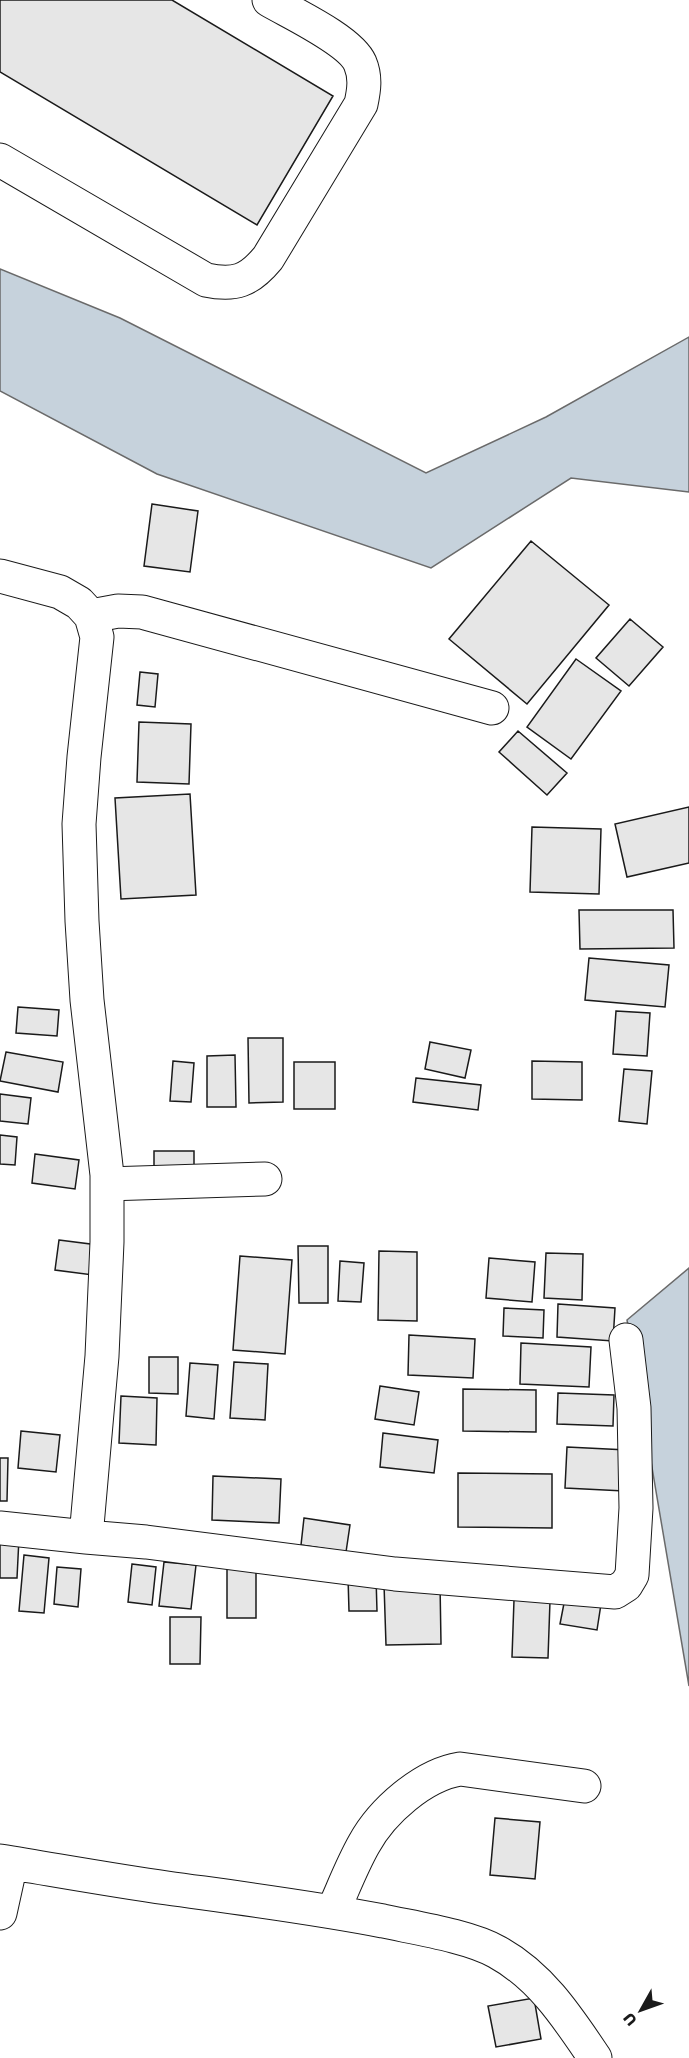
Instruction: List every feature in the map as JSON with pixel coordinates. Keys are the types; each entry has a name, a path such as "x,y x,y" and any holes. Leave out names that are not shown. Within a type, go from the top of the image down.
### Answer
{"street":[{"path":"0,160 206,280 225,284 244,280 257,272 268,258 361,104 364,90 364,75 360,61 350,49 268,0"},
{"path":"0,576 60,592 79,603 91,616 97,637 79,824 81,921 87,1000 107,1184 107,1242 102,1356 86,1537"},
{"path":"91,616 118,611 142,612 492,708"},
{"path":"107,1184 265,1179"},
{"path":"0,1528 146,1542 395,1574 615,1592 626,1585 632,1575 636,1508 634,1408 626,1340"},
{"path":"333,1911 364,1843 383,1817 433,1776 445,1771 460,1769 584,1786"},
{"path":"0,1913 5,1862 86,1876 333,1911 429,1931 495,1951 518,1965 566,2014 595,2058"}],"shaded area":[{"path":"0,269 120,318 426,473 546,417 689,337 689,492 571,478 431,568 157,474 0,391"},
{"path":"689,1268 689,1686 627,1320"}],"building":[{"path":"0,0 172,0 333,96 257,225 0,72"},
{"path":"152,504 198,511 190,572 144,566"},
{"path":"531,541 609,605 527,704 449,639"},
{"path":"630,619 663,647 629,686 596,658"},
{"path":"576,659 621,691 571,759 527,727"},
{"path":"140,672 158,674 155,707 137,705"},
{"path":"139,722 191,724 189,784 137,782"},
{"path":"518,731 567,773 547,795 499,752"},
{"path":"190,794 196,895 121,899 115,798"},
{"path":"689,807 689,863 627,877 615,824"},
{"path":"532,827 601,829 599,894 530,892"},
{"path":"579,910 673,910 674,948 580,949"},
{"path":"589,958 669,965 665,1007 585,1000"},
{"path":"18,1007 59,1010 57,1036 16,1033"},
{"path":"616,1011 650,1013 647,1056 613,1054"},
{"path":"248,1038 283,1038 283,1102 249,1103"},
{"path":"430,1042 471,1050 465,1078 425,1069"},
{"path":"6,1052 63,1062 58,1092 0,1081"},
{"path":"235,1055 236,1107 207,1107 207,1056"},
{"path":"173,1061 194,1063 191,1102 170,1101"},
{"path":"532,1061 582,1062 582,1100 532,1099"},
{"path":"294,1062 335,1062 335,1109 294,1109"},
{"path":"624,1069 652,1071 647,1124 619,1121"},
{"path":"416,1078 481,1085 478,1110 413,1102"},
{"path":"0,1094 31,1098 28,1124 0,1121"},
{"path":"0,1135 17,1137 15,1165 0,1164"},
{"path":"154,1151 194,1151 194,1175 154,1174"},
{"path":"35,1154 79,1160 75,1189 32,1183"},
{"path":"59,1240 98,1245 93,1275 55,1270"},
{"path":"298,1246 328,1246 328,1303 299,1303"},
{"path":"379,1251 417,1252 417,1321 378,1320"},
{"path":"546,1253 583,1254 582,1300 544,1298"},
{"path":"240,1256 292,1260 285,1354 233,1350"},
{"path":"489,1258 535,1262 532,1302 486,1298"},
{"path":"340,1261 364,1263 361,1302 338,1301"},
{"path":"558,1304 615,1308 613,1341 557,1337"},
{"path":"504,1308 544,1310 543,1338 503,1336"},
{"path":"409,1335 475,1339 473,1378 408,1375"},
{"path":"521,1343 591,1347 589,1387 520,1384"},
{"path":"149,1357 178,1357 178,1394 149,1393"},
{"path":"234,1362 268,1364 265,1420 230,1418"},
{"path":"190,1363 218,1365 214,1419 186,1416"},
{"path":"380,1386 419,1392 414,1425 375,1419"},
{"path":"463,1389 536,1390 536,1432 463,1431"},
{"path":"558,1393 614,1395 613,1426 557,1424"},
{"path":"121,1396 157,1398 156,1445 119,1443"},
{"path":"21,1431 60,1435 56,1472 18,1468"},
{"path":"383,1433 438,1440 434,1473 380,1467"},
{"path":"567,1447 627,1450 624,1491 565,1488"},
{"path":"0,1458 8,1458 7,1501 0,1501"},
{"path":"458,1473 552,1474 552,1528 458,1527"},
{"path":"213,1476 281,1479 279,1523 212,1520"},
{"path":"304,1518 350,1525 346,1552 301,1545"},
{"path":"0,1537 19,1538 17,1578 0,1578"},
{"path":"24,1555 49,1558 44,1613 19,1611"},
{"path":"164,1562 196,1565 191,1609 159,1606"},
{"path":"132,1564 156,1567 152,1605 128,1602"},
{"path":"227,1565 256,1565 256,1618 227,1618"},
{"path":"57,1567 81,1569 78,1607 54,1604"},
{"path":"348,1577 376,1577 377,1611 349,1611"},
{"path":"440,1583 441,1644 386,1645 384,1584"},
{"path":"565,1598 601,1604 597,1630 560,1624"},
{"path":"514,1600 550,1601 548,1658 512,1657"},
{"path":"170,1617 201,1617 200,1664 170,1664"},
{"path":"495,1818 540,1822 535,1879 490,1875"},
{"path":"534,1998 541,2039 496,2047 488,2006"}]}
